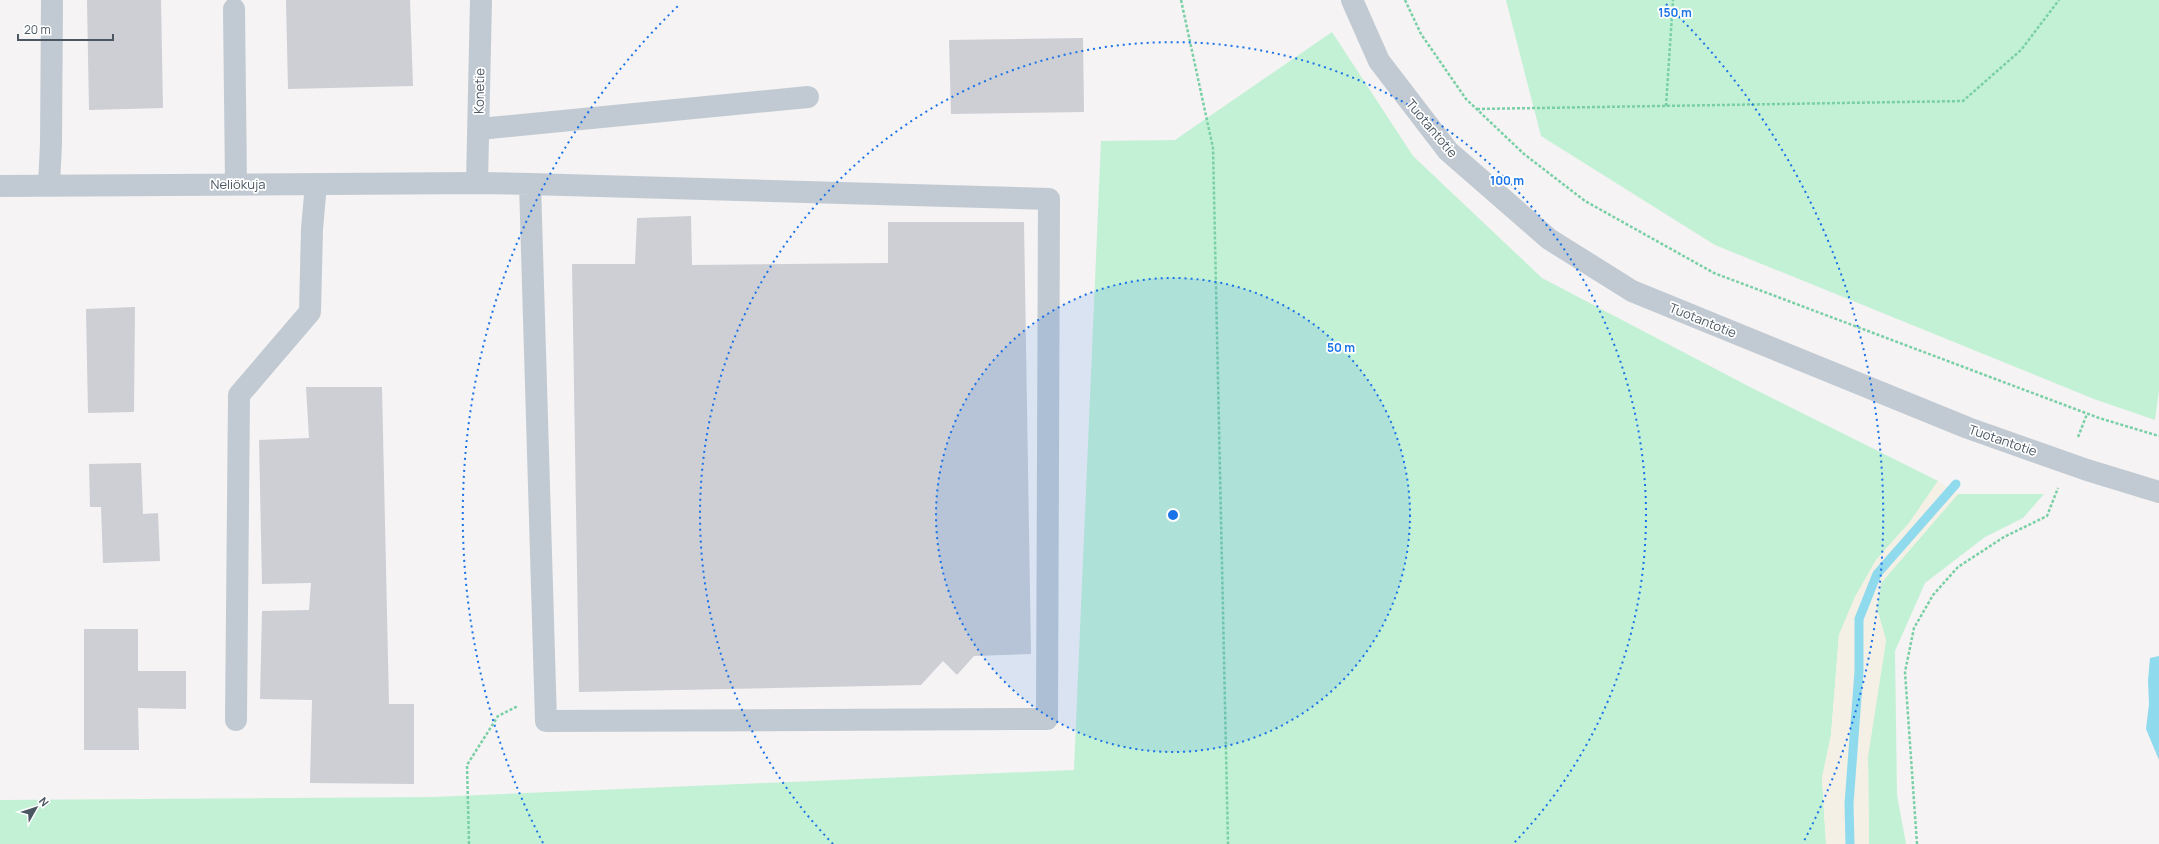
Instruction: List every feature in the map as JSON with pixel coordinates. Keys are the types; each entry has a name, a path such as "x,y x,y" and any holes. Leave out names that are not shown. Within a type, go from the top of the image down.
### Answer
{"street":[{"path":"48,185 51,144 52,0"},
{"name":"Konetie","path":"477,182 481,0"},
{"name":"Tuotantotie","path":"1352,0 1379,61 1448,151 1549,239 1632,291 1968,428 2068,463 2159,492"},
{"path":"234,10 236,184"},
{"path":"479,129 808,97"},
{"name":"Neliökuja","path":"0,186 477,182 1049,199 1046,719 546,721 545,691"},
{"path":"236,720 238,395 310,312 312,229 316,184"},
{"path":"530,184 545,691"}],"path":[{"path":"1181,0 1213,148 1228,844"},
{"path":"1406,0 1420,34 1466,99 1524,154 1585,201 1714,273 2099,418 2159,436"},
{"path":"1666,106 1673,0"},
{"path":"1476,109 1963,101 2021,50 2059,0"},
{"path":"1917,844 1905,672 1914,628 1933,595 1958,567 2004,537 2047,516 2068,463"},
{"path":"469,844 466,765 498,716 545,691"}],"green space":[{"path":"1506,0 2159,0 2159,390 2155,420 2094,399 1715,245 1541,136"},
{"path":"1332,32 1413,156 1542,278 1748,386 1938,481 1909,523 1876,560 1855,597 1839,635 1831,735 1822,778 1826,844 0,844 0,800 433,797 1074,770 1101,141 1175,140"},
{"path":"1958,494 2044,494 2023,518 1985,537 1925,583 1895,651 1897,795 1906,844 1869,844 1868,756 1886,640 1877,609 1881,583"}],"sand":[{"path":"1938,481 1958,494 1881,583 1877,609 1886,640 1868,756 1869,844 1826,844 1822,778 1831,735 1839,635 1855,597 1876,560 1909,523"}],"water":[{"path":"2159,656 2159,760 2146,729 2149,704 2148,680 2150,658"}],"building":[{"path":"87,0 161,0 163,108 89,110"},
{"path":"286,0 410,0 413,86 288,89"},
{"path":"1083,38 1084,112 951,114 949,40"},
{"path":"691,216 692,265 888,263 888,222 1024,222 1031,654 974,656 957,675 943,661 921,685 579,692 572,264 635,264 637,218"},
{"path":"135,307 134,412 88,413 86,309"},
{"path":"306,387 382,387 389,704 414,704 414,784 310,783 312,700 260,699 262,611 309,610 311,583 262,584 259,440 309,438"},
{"path":"141,463 143,514 158,513 160,561 103,563 101,507 90,507 89,464"},
{"path":"84,629 138,629 138,671 186,671 186,709 138,708 139,750 84,750"}],"waterway":[{"path":"1850,844 1849,804 1859,671 1859,619 1877,574 1956,484"}]}
